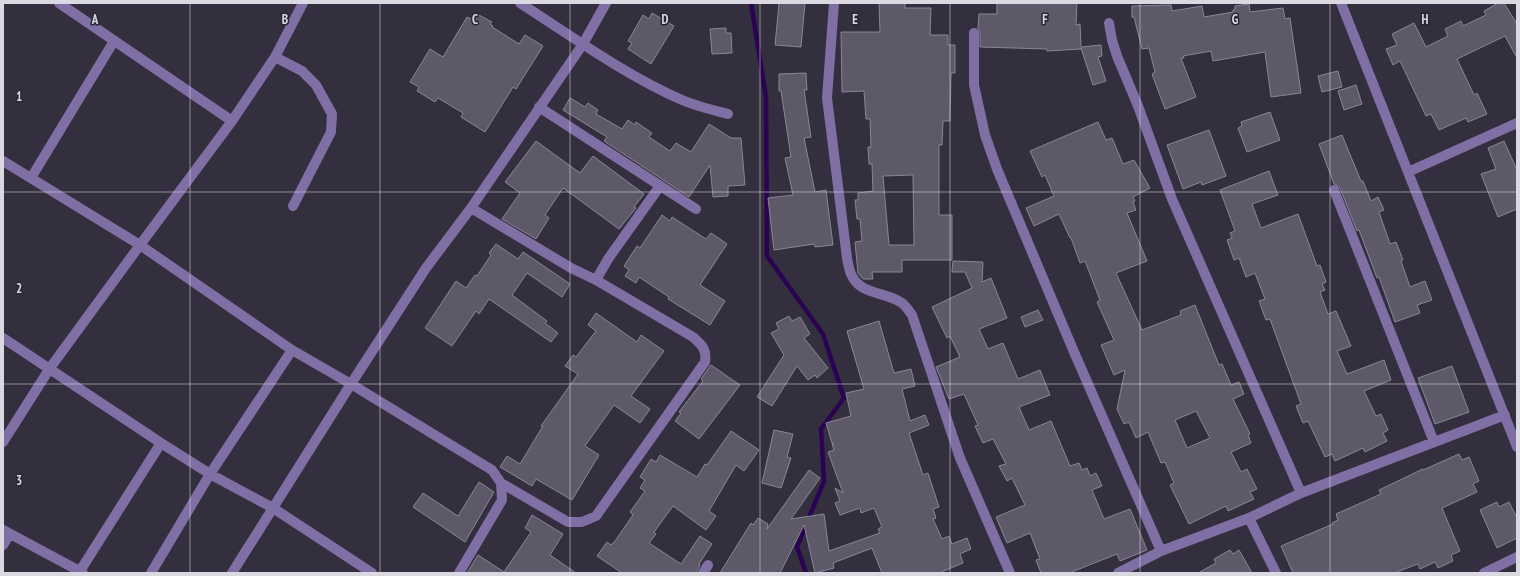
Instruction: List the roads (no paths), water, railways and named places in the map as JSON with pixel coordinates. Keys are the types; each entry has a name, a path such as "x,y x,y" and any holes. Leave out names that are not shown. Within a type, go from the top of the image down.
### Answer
{"street":[{"path":"59,3 232,121"},
{"path":"3,442 50,368 232,121 275,57 303,3"},
{"path":"520,3 583,44 653,86 684,101 728,114"},
{"path":"232,573 426,268 471,208 583,44 606,3"},
{"path":"834,3 828,98 847,258 852,276 860,286 873,292 892,297 904,304 912,315 960,458 1010,573"},
{"path":"1341,3 1517,447"},
{"path":"1109,23 1117,56 1138,106 1172,199 1301,493"},
{"path":"974,33 974,85 985,135 992,155 1074,352 1161,550"},
{"path":"31,178 114,40"},
{"path":"275,57 302,71 316,85 332,114 331,132 293,206"},
{"path":"539,107 696,209"},
{"path":"1408,172 1517,123"},
{"path":"3,161 140,245 292,350 351,384 492,470 501,483 568,522 582,522 596,516 705,362 706,354 704,347 693,337 596,280 571,268 471,208"},
{"path":"596,280 608,259 660,186"},
{"path":"1334,190 1434,442"},
{"path":"3,338 161,443 210,474 273,508 372,573"},
{"path":"150,573 210,474 292,350"},
{"path":"1118,573 1161,550 1249,518 1301,493 1504,415"},
{"path":"3,545 6,532 82,572 161,443"},
{"path":"459,573 502,500 501,483"},
{"path":"1249,518 1276,573"},
{"path":"1484,573 1517,557"}],"waterway":[{"path":"751,3 766,97 767,256 823,334 844,398 821,429 824,481 797,547 806,573"}]}
